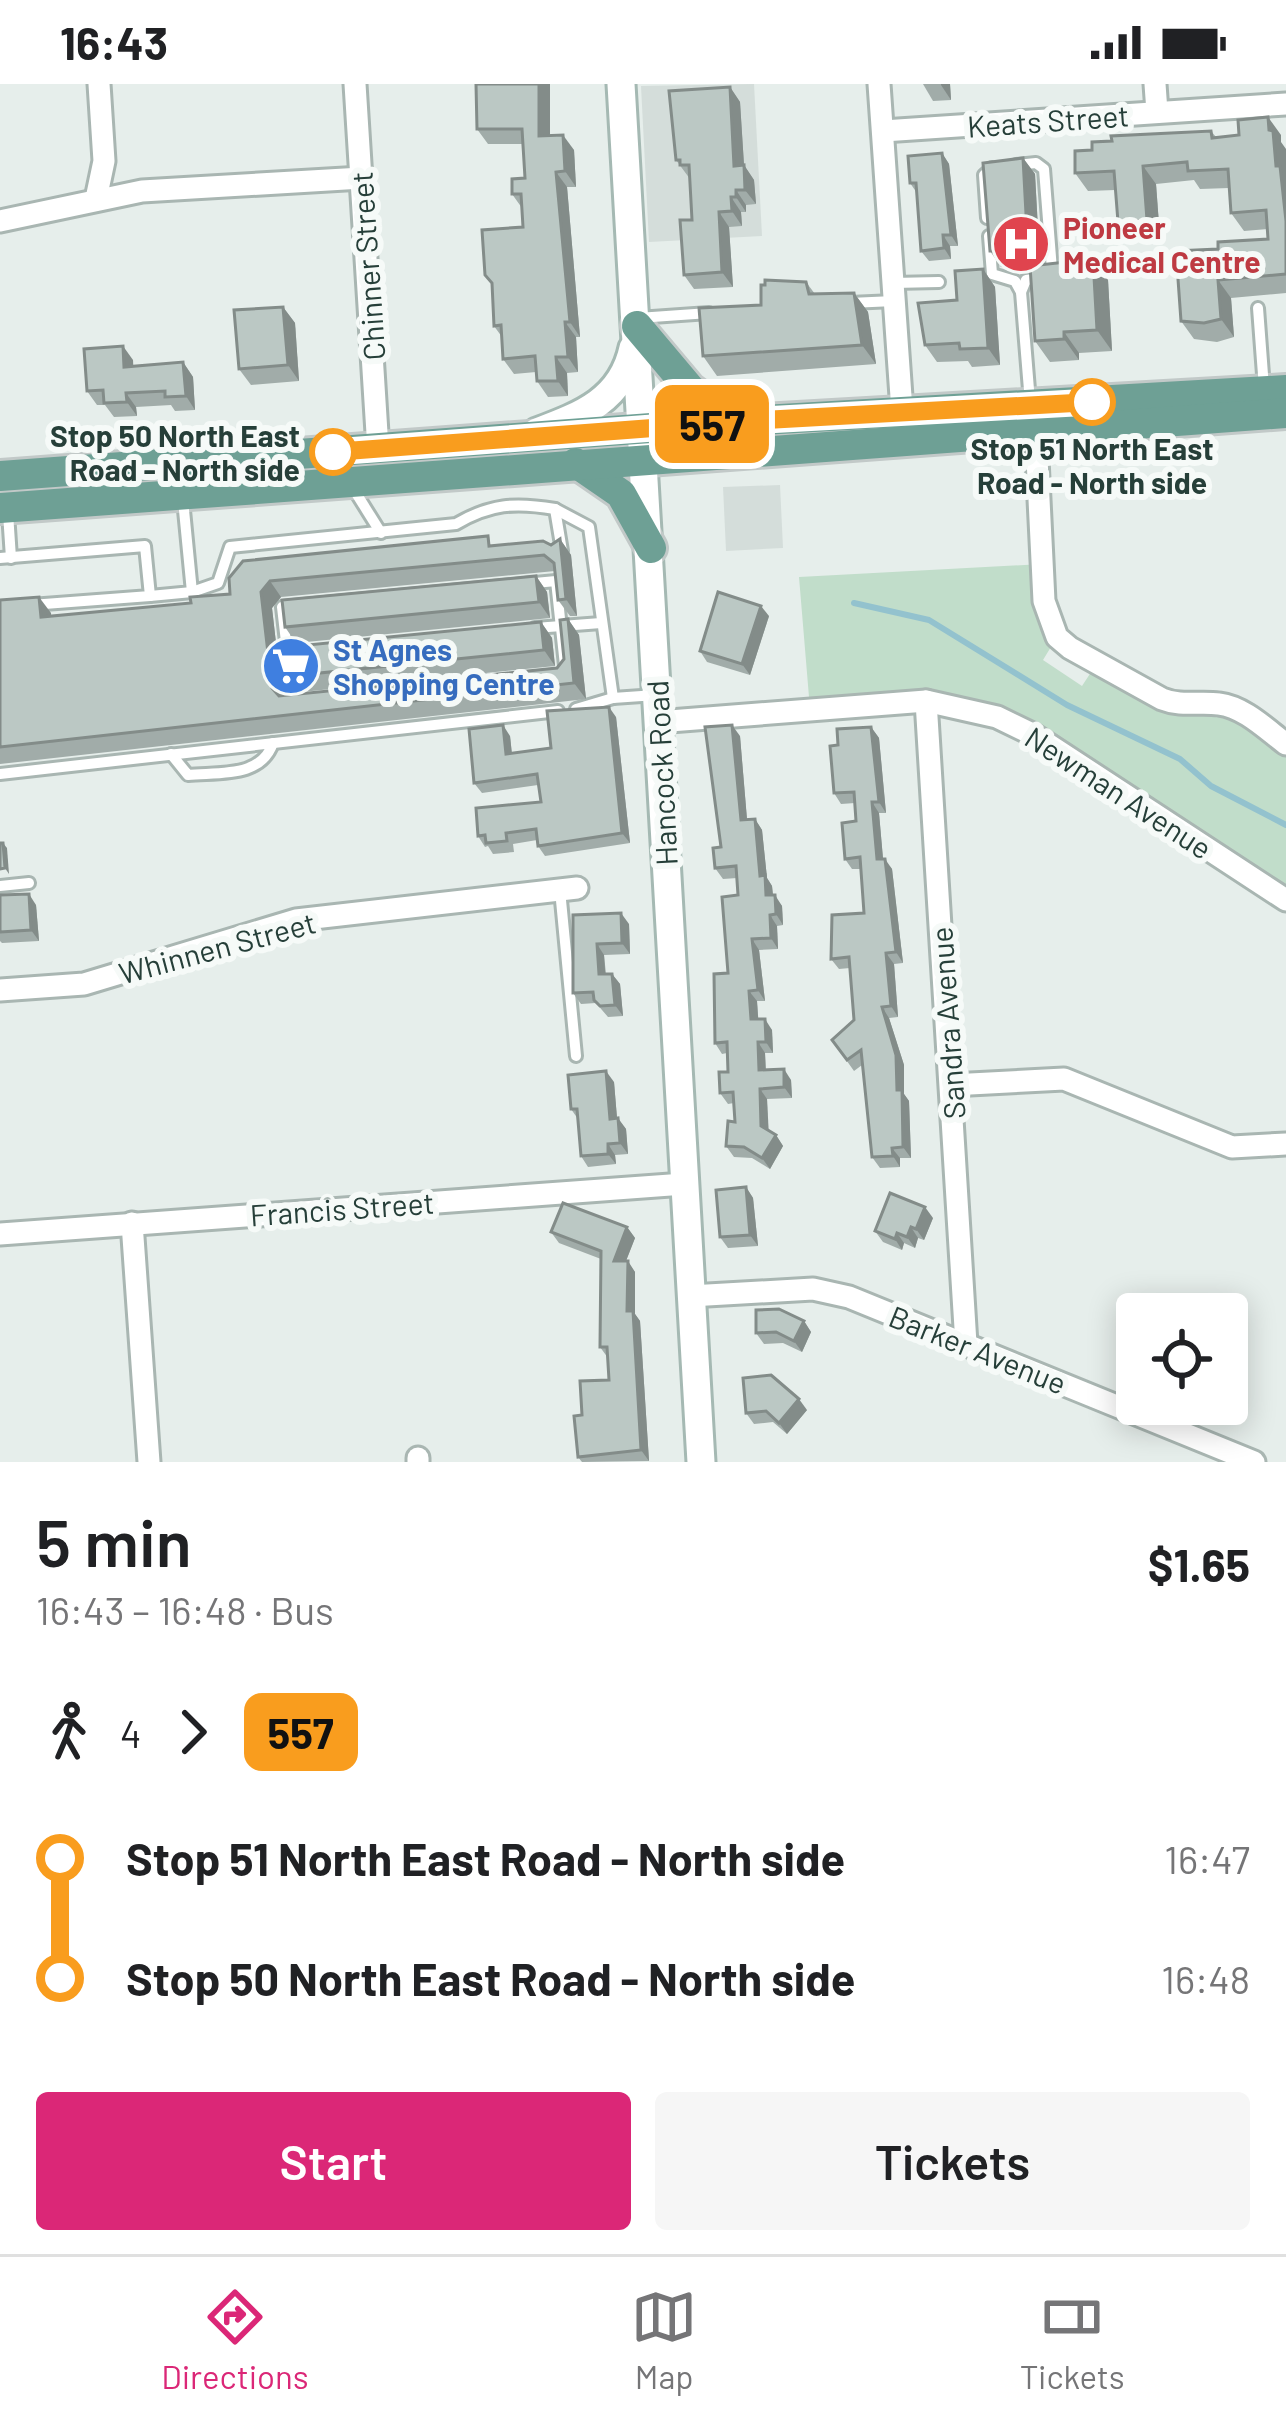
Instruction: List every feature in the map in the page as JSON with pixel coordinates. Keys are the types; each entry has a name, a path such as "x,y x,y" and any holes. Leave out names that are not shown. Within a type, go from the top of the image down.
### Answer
{"main road":[{"name":"Hancock Road","path":"620,84 651,548 701,1462"},
{"path":"637,322 690,389 735,422"},
{"path":"518,439 578,417 610,395 628,370 637,322"},
{"path":"0,476 518,439 644,443 1279,398"},
{"path":"4,508 351,485 576,463 735,422 903,426"},
{"path":"576,463 621,494 651,548"},
{"path":"92,470 173,484 183,496"}],"street":[{"path":"96,199 104,161 99,84"},
{"name":"Chinner Street","path":"355,84 378,449"},
{"path":"879,84 903,426"},
{"path":"1155,84 1157,112"},
{"name":"Keats Street","path":"883,131 1286,104"},
{"path":"0,221 142,190 362,178"},
{"path":"1033,414 1044,601 1057,637 1162,699 1178,705 1217,703 1237,709 1286,743"},
{"name":"Newman Avenue","path":"657,709 926,701 997,717 1034,735 1286,900"},
{"name":"Sandra Avenue","path":"926,701 966,1344"},
{"name":"Whinnen Street","path":"0,990 84,984 296,920 568,889"},
{"path":"951,1085 1064,1079 1232,1147 1286,1144"},
{"name":"Francis Street","path":"0,1234 684,1184"},
{"path":"132,1223 148,1462"},
{"name":"Barker Avenue","path":"690,1296 813,1289 849,1297 1254,1462"}],"lane":[{"path":"1021,292 1026,280 1052,270 1044,169 1036,163 1006,165 984,175 992,274 1015,280 1021,292 1033,414"},
{"path":"830,304 939,282"},
{"path":"1258,308 1279,398"},
{"path":"637,322 720,312"},
{"path":"351,485 381,532"},
{"path":"183,496 192,592"},
{"path":"21,606 192,592 218,583 230,547 456,524 482,508 528,504 555,509 589,526 613,698"},
{"path":"4,508 5,558 145,546 150,596"},
{"path":"555,509 562,551"},
{"path":"556,581 566,675 293,703 287,653 282,607 556,581"},
{"path":"515,630 601,622"},
{"path":"287,653 310,651"},
{"path":"0,774 591,708 613,698 657,709"},
{"path":"171,754 188,775 254,769 268,758 273,742"},
{"path":"0,886 29,883"},
{"path":"568,889 576,1056"}],"shaded area":[{"path":"754,84 762,236 649,242 641,86"},
{"path":"780,485 783,548 726,551 723,487"}],"green space":[{"path":"1042,564 1057,637 1043,660 1082,686 1097,663 1162,699 1217,703 1286,744 1286,900 1034,735 950,705 810,709 799,577"}],"building":[{"path":"476,84 539,84 539,136 563,135 565,171 556,172 570,322 565,322 568,357 556,357 558,381 537,381 535,356 503,359 501,325 494,326 492,283 485,275 482,230 523,227 521,194 512,194 512,179 525,178 522,129 477,129"},
{"path":"730,87 734,166 744,165 745,190 736,190 736,197 731,197 732,211 719,212 722,272 684,275 680,220 692,220 689,165 676,160 669,91"},
{"path":"1268,117 1276,166 1280,166 1286,274 1218,280 1221,319 1181,321 1176,251 1268,239 1266,210 1231,213 1228,169 1188,171 1187,162 1143,166 1147,220 1118,222 1114,171 1075,173 1075,151 1092,150 1092,142 1112,141 1111,136 1211,131 1212,138 1239,135 1238,120"},
{"path":"942,153 951,235 943,235 944,248 921,251 916,183 910,183 908,156"},
{"path":"1023,158 1028,251 990,251 983,163"},
{"path":"1093,259 1097,330 1064,332 1064,339 1035,341 1030,266"},
{"path":"983,269 988,348 960,349 959,343 925,345 918,303 957,300 955,271"},
{"path":"765,280 806,282 809,294 854,293 862,345 703,356 699,308 761,305"},
{"path":"283,307 288,365 239,369 234,310"},
{"path":"123,346 124,367 183,362 186,396 165,397 165,391 126,393 127,402 104,403 103,390 87,391 84,349"},
{"path":"488,536 489,546 543,541 551,545 560,539 566,599 558,600 554,563 544,555 270,581 261,592 272,688 279,696 557,668 564,659 560,620 568,619 574,683 0,747 0,600 39,597 41,617 191,603 190,597 230,594 229,578 243,561"},
{"path":"536,576 539,602 285,627 282,600"},
{"path":"718,592 761,606 742,664 700,651"},
{"path":"541,622 544,650 290,676 287,647"},
{"path":"609,707 622,833 538,846 536,829 506,833 507,841 486,843 485,835 478,836 476,808 541,802 537,774 474,783 469,729 503,725 506,754 551,748 547,711"},
{"path":"732,725 741,820 755,819 760,876 765,875 766,895 775,895 771,938 752,939 758,990 749,991 751,1019 765,1019 766,1042 758,1042 759,1070 784,1069 784,1087 760,1089 761,1126 776,1135 762,1158 744,1147 726,1146 728,1121 735,1122 733,1092 720,1093 719,1072 728,1072 727,1042 715,1043 714,974 728,973 722,897 738,895 736,866 715,868 713,848 721,847 705,727"},
{"path":"871,727 879,802 872,802 877,859 885,859 896,952 886,953 891,1006 882,1007 896,1055 897,1090 902,1090 903,1147 892,1148 893,1156 872,1157 861,1050 847,1060 832,1040 854,1020 849,957 831,959 832,915 864,913 860,857 845,859 842,823 856,821 854,792 834,793 830,746 838,745 837,729"},
{"path":"0,843 5,868 0,869"},
{"path":"29,894 31,930 0,932 0,895"},
{"path":"621,913 622,943 597,944 599,974 612,974 615,1005 600,1006 593,992 573,993 573,915"},
{"path":"606,1071 610,1119 618,1118 620,1143 608,1144 608,1154 581,1156 568,1075"},
{"path":"746,1187 750,1235 720,1237 716,1190"},
{"path":"890,1193 925,1207 916,1229 911,1227 907,1237 897,1233 895,1239 875,1231"},
{"path":"563,1203 627,1227 614,1261 628,1261 627,1311 633,1311 641,1450 578,1457 574,1416 582,1415 580,1381 609,1380 607,1347 600,1347 601,1251 551,1232"},
{"path":"779,1309 804,1321 794,1341 776,1332 756,1333 756,1310"},
{"path":"771,1375 799,1399 779,1423 766,1411 746,1413 743,1378"}],"waterway":[{"path":"854,603 929,620 1067,705 1180,759 1211,786 1286,825"}],"bus line":[{"name":"557","path":"333,452 746,421 1092,402"}],"place":[{"name":"Pioneer Medical Centre","path":"1021,244"},
{"name":"Stop 51 North East Road - North side","path":"1092,402"},
{"name":"Stop 50 North East Road - North side","path":"333,452"},
{"name":"St Agnes Shopping Centre","path":"291,666"}]}
